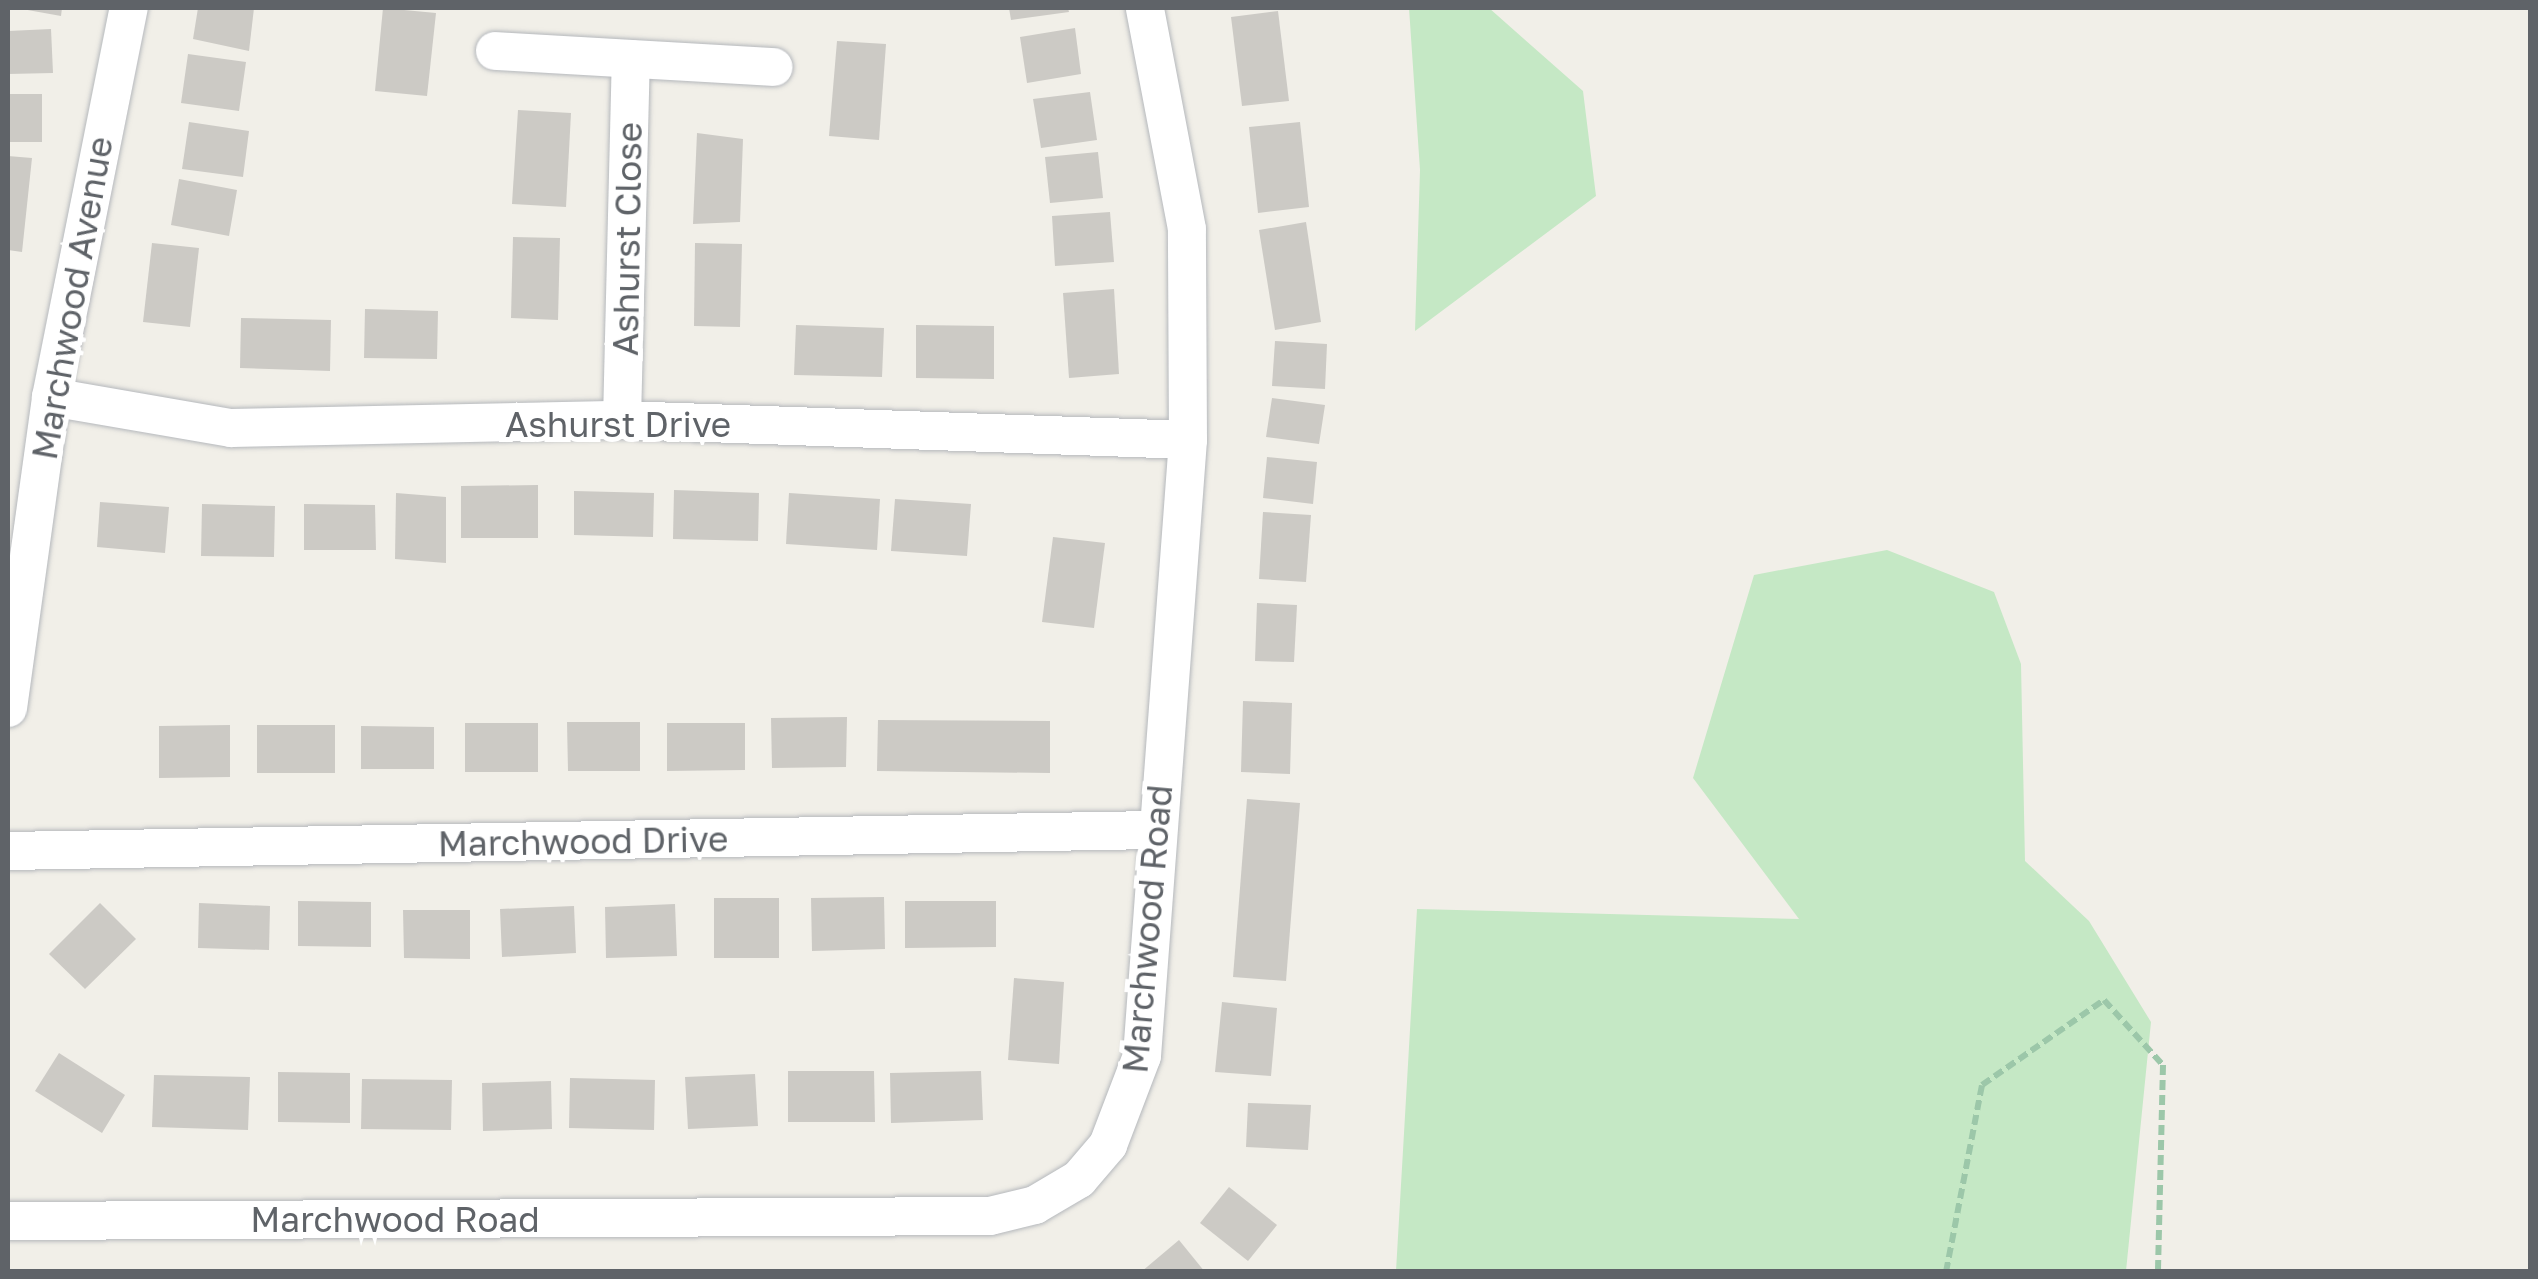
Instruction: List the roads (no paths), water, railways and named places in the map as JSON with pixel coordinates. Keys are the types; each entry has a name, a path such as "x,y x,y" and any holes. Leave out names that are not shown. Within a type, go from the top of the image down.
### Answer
{"street":[{"name":"Marchwood Avenue","path":"8,708 51,397 129,8"},
{"name":"Marchwood Road","path":"8,1221 990,1216 1035,1205 1079,1179 1108,1145 1129,1101 1142,1056 1188,440 1187,229 1145,8"},
{"path":"495,51 774,67"},
{"name":"Ashurst Close","path":"622,420 631,59"},
{"name":"Ashurst Drive","path":"51,397 231,428 622,420 1188,440"},
{"name":"Marchwood Drive","path":"8,851 1158,830"}]}
